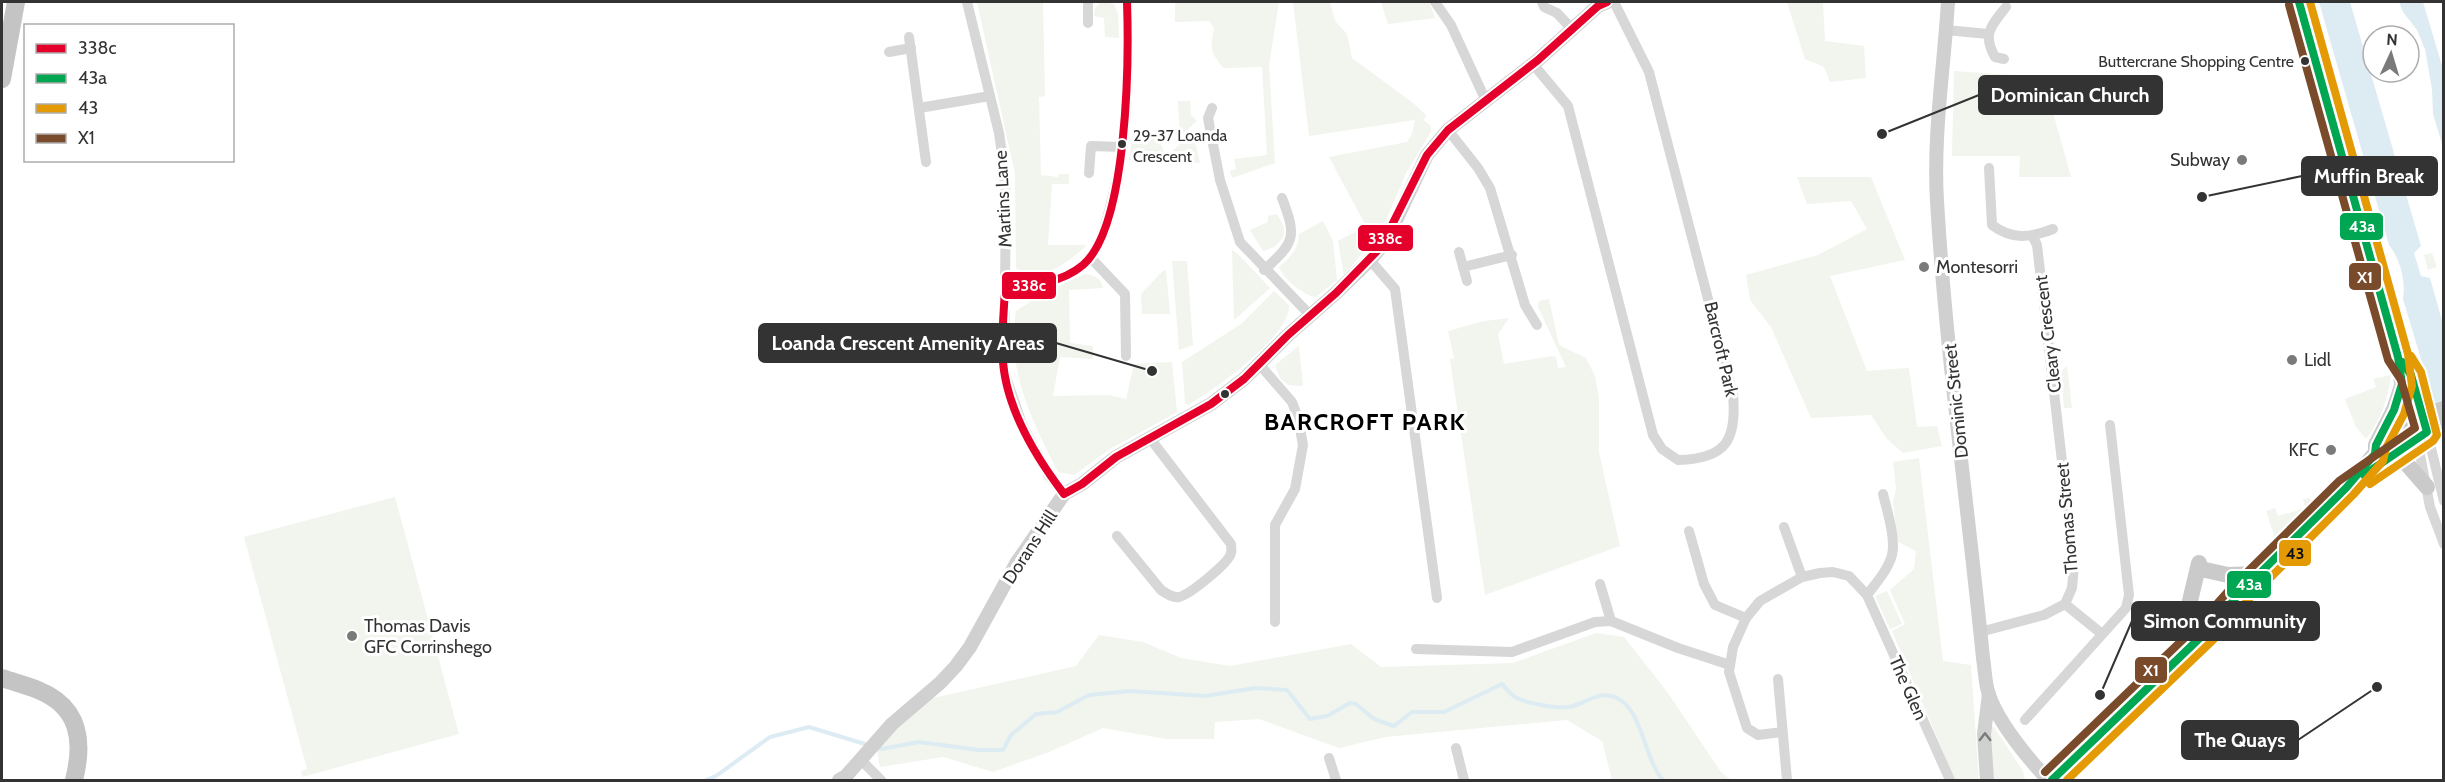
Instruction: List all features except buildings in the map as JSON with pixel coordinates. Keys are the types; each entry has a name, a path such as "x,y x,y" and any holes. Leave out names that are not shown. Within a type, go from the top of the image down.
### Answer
{"highway":[{"path":"2,79 16,2"},
{"path":"2,678 37,689 52,697 73,718 80,746 74,780"},
{"path":"2,688 23,685"}],"main road":[{"path":"2299,2 2398,357 2402,384 2394,410 2376,445 2384,456 2406,463 2427,487"},
{"path":"2398,357 2411,375 2430,424"},
{"path":"2402,384 2430,424"},
{"path":"2052,780 2176,661 2258,574 2346,488 2384,456 2396,436 2430,424"},
{"path":"2176,661 2200,566 2228,575 2258,574"}],"street":[{"name":"Martins Lane","path":"967,2 999,133 1006,199 1004,371 1022,424 1049,476 1064,494"},
{"path":"1088,2 1088,22"},
{"path":"1005,288 1039,284 1069,273 1090,257 1104,230 1120,169 1123,147 1129,57 1127,2"},
{"path":"1435,2 1451,26 1486,100"},
{"path":"1542,2 1544,6 1557,13 1571,28"},
{"name":"Dorans Hill","path":"839,780 878,738 956,666 970,647 1017,562 1064,494 1082,484 1116,457 1210,404 1244,379 1370,260 1397,218 1427,155 1448,130 1533,64 1598,6 1607,2"},
{"name":"Barcroft Park","path":"1533,64 1568,106 1653,435 1662,448 1678,460 1705,456 1721,449 1731,437 1735,419 1734,395 1650,72 1614,2"},
{"name":"Dominic Street","path":"1948,2 1937,163 1937,200 1955,401 1980,632 1989,694 1999,715 2029,759 2048,780"},
{"path":"2004,59 1995,57 1988,45 1988,34 2006,8"},
{"path":"1946,30 1988,34"},
{"path":"889,52 910,43 926,162"},
{"path":"919,108 990,96"},
{"path":"1212,108 1208,118 1220,180 1240,242 1264,270 1310,315"},
{"path":"1448,130 1478,168 1490,188 1512,255 1525,305 1537,325"},
{"path":"1089,173 1091,146 1123,147"},
{"path":"1989,168 1992,225 2000,231 2013,235 2033,237 2053,229"},
{"path":"1264,270 1284,251 1292,237 1289,217 1282,198"},
{"name":"Cleary Crescent","path":"2033,237 2037,245 2059,431"},
{"path":"1459,252 1467,281"},
{"path":"1463,267 1512,255"},
{"path":"1090,257 1125,294 1126,356"},
{"path":"1370,260 1395,289 1437,598"},
{"path":"1260,364 1292,402 1298,418 1303,445 1295,489 1275,525 1275,622"},
{"path":"2430,424 2427,487 2433,515 2444,544"},
{"path":"2430,424 2444,501"},
{"path":"2025,720 2126,608 2129,595 2110,425"},
{"name":"Thomas Street","path":"2059,431 2074,565 2072,588 2065,604"},
{"path":"1117,536 1161,590 1168,595 1179,597 1187,594 1226,563 1231,554 1231,544 1149,437"},
{"path":"1867,595 1882,575 1893,553 1890,522 1883,494"},
{"path":"1784,527 1802,578"},
{"path":"1689,531 1704,584 1715,604 1746,618"},
{"name":"The Glen","path":"1782,732 1758,735 1747,728 1729,672 1733,647 1746,618 1760,601 1802,578 1833,572 1849,576 1867,595 1950,780"},
{"path":"1600,584 1611,621"},
{"path":"1980,632 2044,615 2065,604 2102,634"},
{"path":"1416,649 1512,652 1595,622 1611,621 1678,648 1730,665"},
{"path":"1778,679 1787,780"},
{"path":"1987,780 1984,734 1989,694"},
{"path":"1456,748 1464,780"},
{"path":"863,756 881,780"},
{"path":"1329,758 1336,780"}],"shaded area":[{"path":"977,2 1043,2 1045,96 1039,97 1041,175 1058,177 1059,174 1069,174 1069,184 1052,184 1048,245 1087,245 1060,266 1035,276 1026,275 1016,268 1015,174"},
{"path":"1101,2 1114,4 1118,14 1119,38 1105,37 1104,18 1094,16 1095,8"},
{"path":"1175,2 1279,2 1269,65 1275,163 1232,178 1230,171 1236,169 1234,159 1267,155 1262,67 1223,68 1212,50 1214,28 1209,21 1175,22"},
{"path":"1293,2 1330,2 1335,21 1347,34 1352,58 1413,103 1426,115 1424,120 1431,126 1431,132 1406,173 1384,225 1344,276 1338,241 1366,226 1329,157 1407,142 1412,134 1415,120 1309,136"},
{"path":"1381,2 1429,2 1435,18 1388,24"},
{"path":"1787,2 1823,2 1825,41 1864,46 1866,78 1830,82 1824,67 1805,59"},
{"path":"2319,2 2350,2 2361,40 2361,84 2374,84 2421,246 2414,253 2421,276 2430,278 2443,324 2443,444 2433,399 2403,299 2404,285 2401,270 2389,245"},
{"path":"2399,2 2423,2 2443,69 2443,147 2433,114 2432,89 2425,49 2421,40 2421,24 2412,24"},
{"path":"1954,71 2043,77 2071,177 2019,177 2020,156 1952,156"},
{"path":"1178,101 1190,101 1191,115 1197,121 1180,136"},
{"path":"1133,131 1156,139 1164,152 1164,159 1129,160"},
{"path":"1193,132 1200,163 1169,162 1170,153"},
{"path":"1797,177 1871,177 1905,260 1830,276 1867,371 1935,366 1909,368 1917,427 1937,426 1942,446 1903,453 1886,438 1871,415 1811,418 1771,327 1750,300 1746,275 1818,255 1867,229 1851,201 1807,204"},
{"path":"1277,214 1284,228 1283,236 1275,246 1263,251 1250,230 1268,222 1268,216"},
{"path":"1323,221 1333,241 1337,280 1316,297 1294,286 1279,267 1293,253 1299,234"},
{"path":"1232,250 1270,288 1234,320"},
{"path":"2432,253 2437,267 2428,270 2424,255"},
{"path":"1172,261 1187,261 1193,345 1179,350"},
{"path":"1166,270 1170,314 1142,314 1141,294"},
{"path":"1084,274 1096,278 1101,282 1103,288 1069,290 1070,343 1093,346 1093,359 1060,357 1053,396 1109,395 1126,399 1134,364 1172,362 1177,412 1110,449 1074,475 1058,472 1039,434 1018,374 1014,333 1016,311 1039,296"},
{"path":"1274,291 1289,305 1286,318 1278,332 1232,375 1188,405 1185,403 1182,362 1241,324"},
{"path":"1549,299 1559,345 1586,358 1595,376 1599,399 1599,452 1620,546 1485,595 1450,359 1454,358 1448,331 1484,321 1509,318 1498,334 1504,364 1552,356 1556,357 1558,368 1566,367 1538,307 1539,301"},
{"path":"1299,346 1303,386 1288,385 1280,378 1275,365"},
{"path":"2067,366 2072,408 2064,408 2061,371"},
{"path":"2391,375 2383,408 2366,439 2356,427 2345,399 2376,387 2373,379"},
{"path":"1919,458 1943,661 1971,665 1979,780 1955,780 1892,631 1905,624 1890,590 1914,569 1916,551 1898,542 1893,503 1896,488 1893,462"},
{"name":"Thomas Davis GFC Corrinshego","path":"395,497 459,734 302,777 301,771 307,769 244,537"},
{"path":"2309,498 2313,502 2275,538 2266,511 2275,508 2278,516 2305,508 2303,499"},
{"path":"1887,591 1902,624 1890,629 1875,596"},
{"path":"1596,633 1624,637 1668,693 1721,772 1731,780 1612,780 1602,741 1567,720 1386,737 1339,748 1259,719 1215,722 1214,739 1166,739 1103,728 1049,752 993,772 943,757 880,767 877,751 903,722 933,698 1076,666 1099,635 1143,642 1181,658 1230,666 1351,644 1381,667 1513,663"},
{"path":"1989,725 1994,727 2023,771 2025,780 1992,780"}],"waterway":[{"path":"876,747 881,749 919,742 979,750 1003,750 1011,735 1036,714 1057,712 1089,695 1130,691 1205,696 1255,688 1287,690 1310,719 1327,716 1350,703 1356,704 1374,719 1394,726 1412,712 1444,712 1502,684 1515,697 1549,706 1569,707 1604,695 1617,698 1632,713 1652,761 1663,780"},
{"path":"706,780 716,776 770,737 809,727 868,745"}],"transit line":[{"name":"338c","path":"1127,2 1126,100 1123,141 1109,216 1098,245 1083,265 1066,276 1036,285 1005,288 1002,353 1010,398 1024,432 1064,494 1082,484 1116,457 1211,404 1244,379 1288,335 1336,293 1381,247 1427,155 1448,130 1538,60 1598,6 1607,2"},
{"name":"43a","path":"2052,780 2207,631 2239,594 2346,488 2375,454 2376,445 2394,410 2402,384 2398,357 2299,2"},
{"name":"43","path":"2067,780 2214,639 2247,601 2353,495 2383,461 2386,448 2404,414 2412,386 2408,354 2310,2"},
{"name":"X1","path":"2045,772 2199,624 2232,587 2339,481 2415,428 2401,380 2388,360 2289,5"},
{"name":"43","path":"2370,484 2433,441 2437,435 2421,372 2411,356"},
{"name":"43a","path":"2364,475 2427,432 2411,375 2402,362"}],"place":[{"name":"Buttercrane Shopping Centre","path":"2305,61"},
{"name":"Dominican Church","path":"1882,134"},
{"name":"29-37 Loanda Crescent","path":"1122,144"},
{"name":"Subway","path":"2242,160"},
{"name":"Muffin Break","path":"2202,197"},
{"name":"Montesorri","path":"1924,267"},
{"name":"Lidl","path":"2292,360"},
{"name":"Loanda Crescent Amenity Areas","path":"1152,371"},
{"name":"KFC","path":"2331,450"},
{"name":"Thomas Davis GFC Corrinshego","path":"352,636"},
{"name":"The Quays","path":"2377,687"},
{"name":"Simon Community","path":"2100,695"}],"district":[{"name":"BARCROFT PARK","path":"1365,421"}]}
